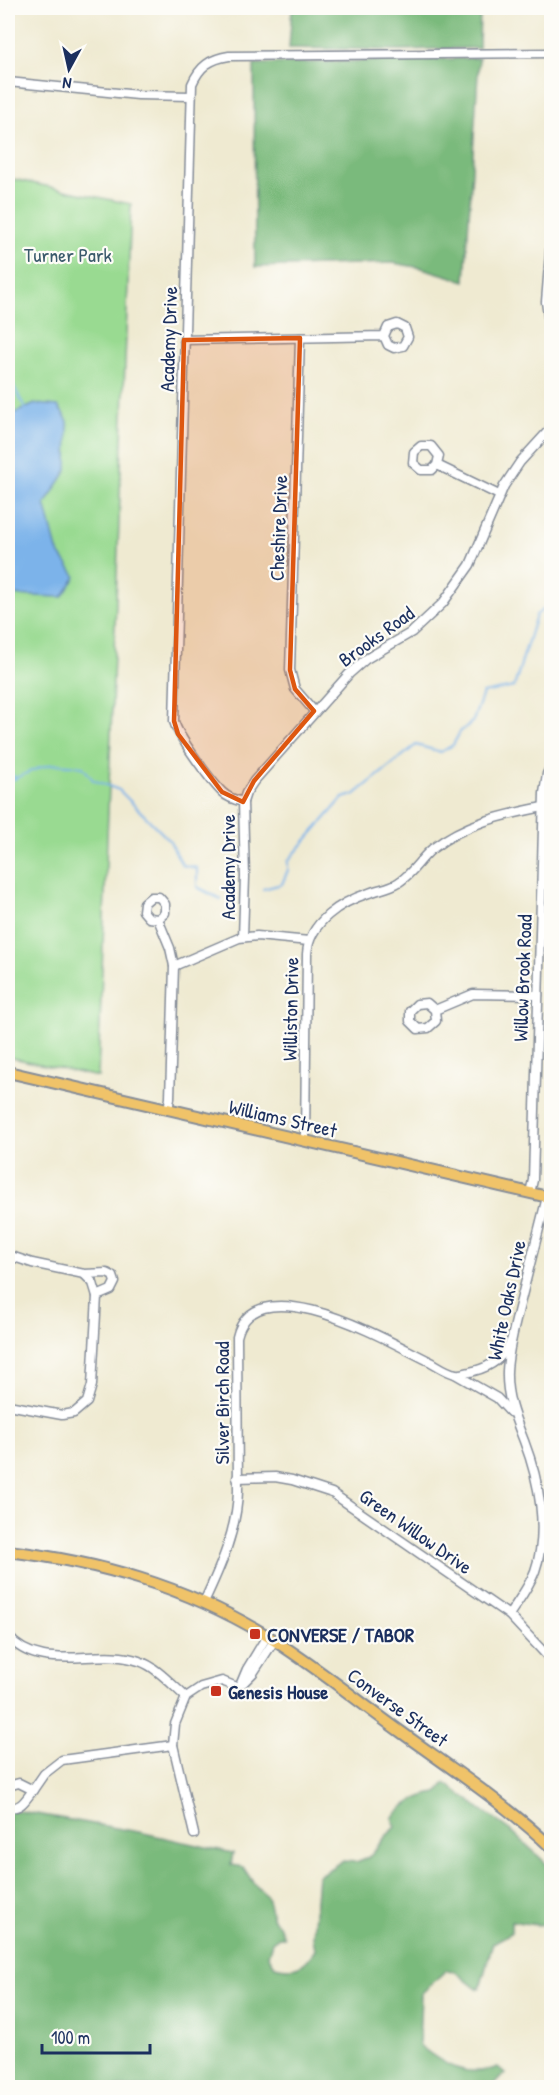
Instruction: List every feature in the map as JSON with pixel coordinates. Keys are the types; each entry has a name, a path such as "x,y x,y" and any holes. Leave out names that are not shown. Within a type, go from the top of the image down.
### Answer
{"main road":[{"name":"Williams Street","path":"8,1072 549,1198"},
{"name":"Converse Street","path":"8,1551 69,1559 117,1570 204,1602 270,1638 499,1803 552,1848"}],"street":[{"name":"Academy Drive","path":"243,937 245,877 243,802 233,800 222,792 178,734 174,721 192,84 202,67 213,59 229,56 552,52"},
{"path":"8,82 138,95 191,96"},
{"path":"552,228 546,302 552,342"},
{"path":"184,340 384,336"},
{"name":"Cheshire Drive","path":"300,338 290,670 295,689 314,711"},
{"name":"Brooks Road","path":"243,802 254,781 314,711 360,663 412,632 443,603 470,565 499,495 520,462 552,427"},
{"path":"437,465 499,495"},
{"name":"Willow Brook Road","path":"530,1193 533,1180 543,807 546,779 552,764"},
{"name":"Williston Drive","path":"306,1141 309,941 319,925 335,910 354,898 398,883 424,856 453,835 487,819 543,807"},
{"path":"158,919 170,948 174,966 168,1110"},
{"path":"174,966 243,937 257,936 309,941"},
{"path":"435,1010 473,994 538,995"},
{"name":"White Oaks Drive","path":"509,1615 534,1574 541,1537 534,1476 513,1415 507,1389 507,1372 511,1341 549,1198"},
{"path":"8,1255 32,1263 84,1274 107,1272 114,1278 115,1284 113,1288 97,1296"},
{"path":"8,1405 62,1415 74,1413 87,1402 92,1385 97,1296 93,1283 84,1274"},
{"name":"Silver Birch Road","path":"204,1602 231,1536 238,1498 237,1337 244,1322 258,1310 275,1306 308,1309 328,1314 455,1374 497,1398 513,1415"},
{"path":"455,1374 489,1366 500,1359 511,1341"},
{"name":"Green Willow Drive","path":"237,1478 275,1477 332,1493 509,1615 552,1661"},
{"path":"8,1636 20,1647 38,1655 138,1660 156,1671 186,1697"},
{"path":"194,1834 172,1745 175,1724 186,1697 201,1687 215,1682 226,1682 239,1688 253,1673 270,1638"},
{"path":"8,1807 14,1808 23,1804 44,1774 62,1761 172,1745"},
{"path":"8,1786 19,1783 33,1790"}],"highlighted area":[{"path":"300,338 290,670 295,689 314,711 254,781 243,802 222,792 178,734 174,721 184,340"}],"green space":[{"path":"292,8 480,8 479,48 396,50 289,48"},
{"path":"479,58 465,281 422,268 393,263 255,267 254,64"},
{"name":"Turner Park","path":"8,178 131,204 98,1077 8,1057"},
{"path":"445,1783 515,1834 551,1868 551,1923 536,1925 511,1921 511,1933 493,1943 480,1988 477,1989 454,1971 446,1970 421,1994 419,2045 437,2059 466,2071 498,2067 505,2073 491,2088 8,2087 8,1809 139,1832 233,1853 231,1865 243,1867 254,1884 267,1896 273,1920 279,1925 284,1937 279,1937 272,1942 268,1955 275,1966 294,1968 303,1964 315,1950 313,1937 318,1876 342,1861 356,1862 369,1857 396,1827 392,1818 397,1813 418,1798 437,1793"}],"water":[{"path":"35,404 58,406 68,421 67,470 45,504 57,550 76,577 62,597 8,595 8,416"}],"waterway":[{"path":"8,375 26,410"},
{"path":"263,889 282,884 288,870 288,861 343,798 354,795 416,745 441,752 453,745 460,732 473,721 483,693 514,687 536,615 552,603"},
{"path":"8,772 16,778 48,765 83,767 93,780 119,790 170,841 182,865 197,868 197,887 221,899"},
{"path":"8,782 16,778"}],"place":[{"name":"CONVERSE / TABOR","path":"255,1634"},
{"name":"Genesis House","path":"216,1691"}]}
